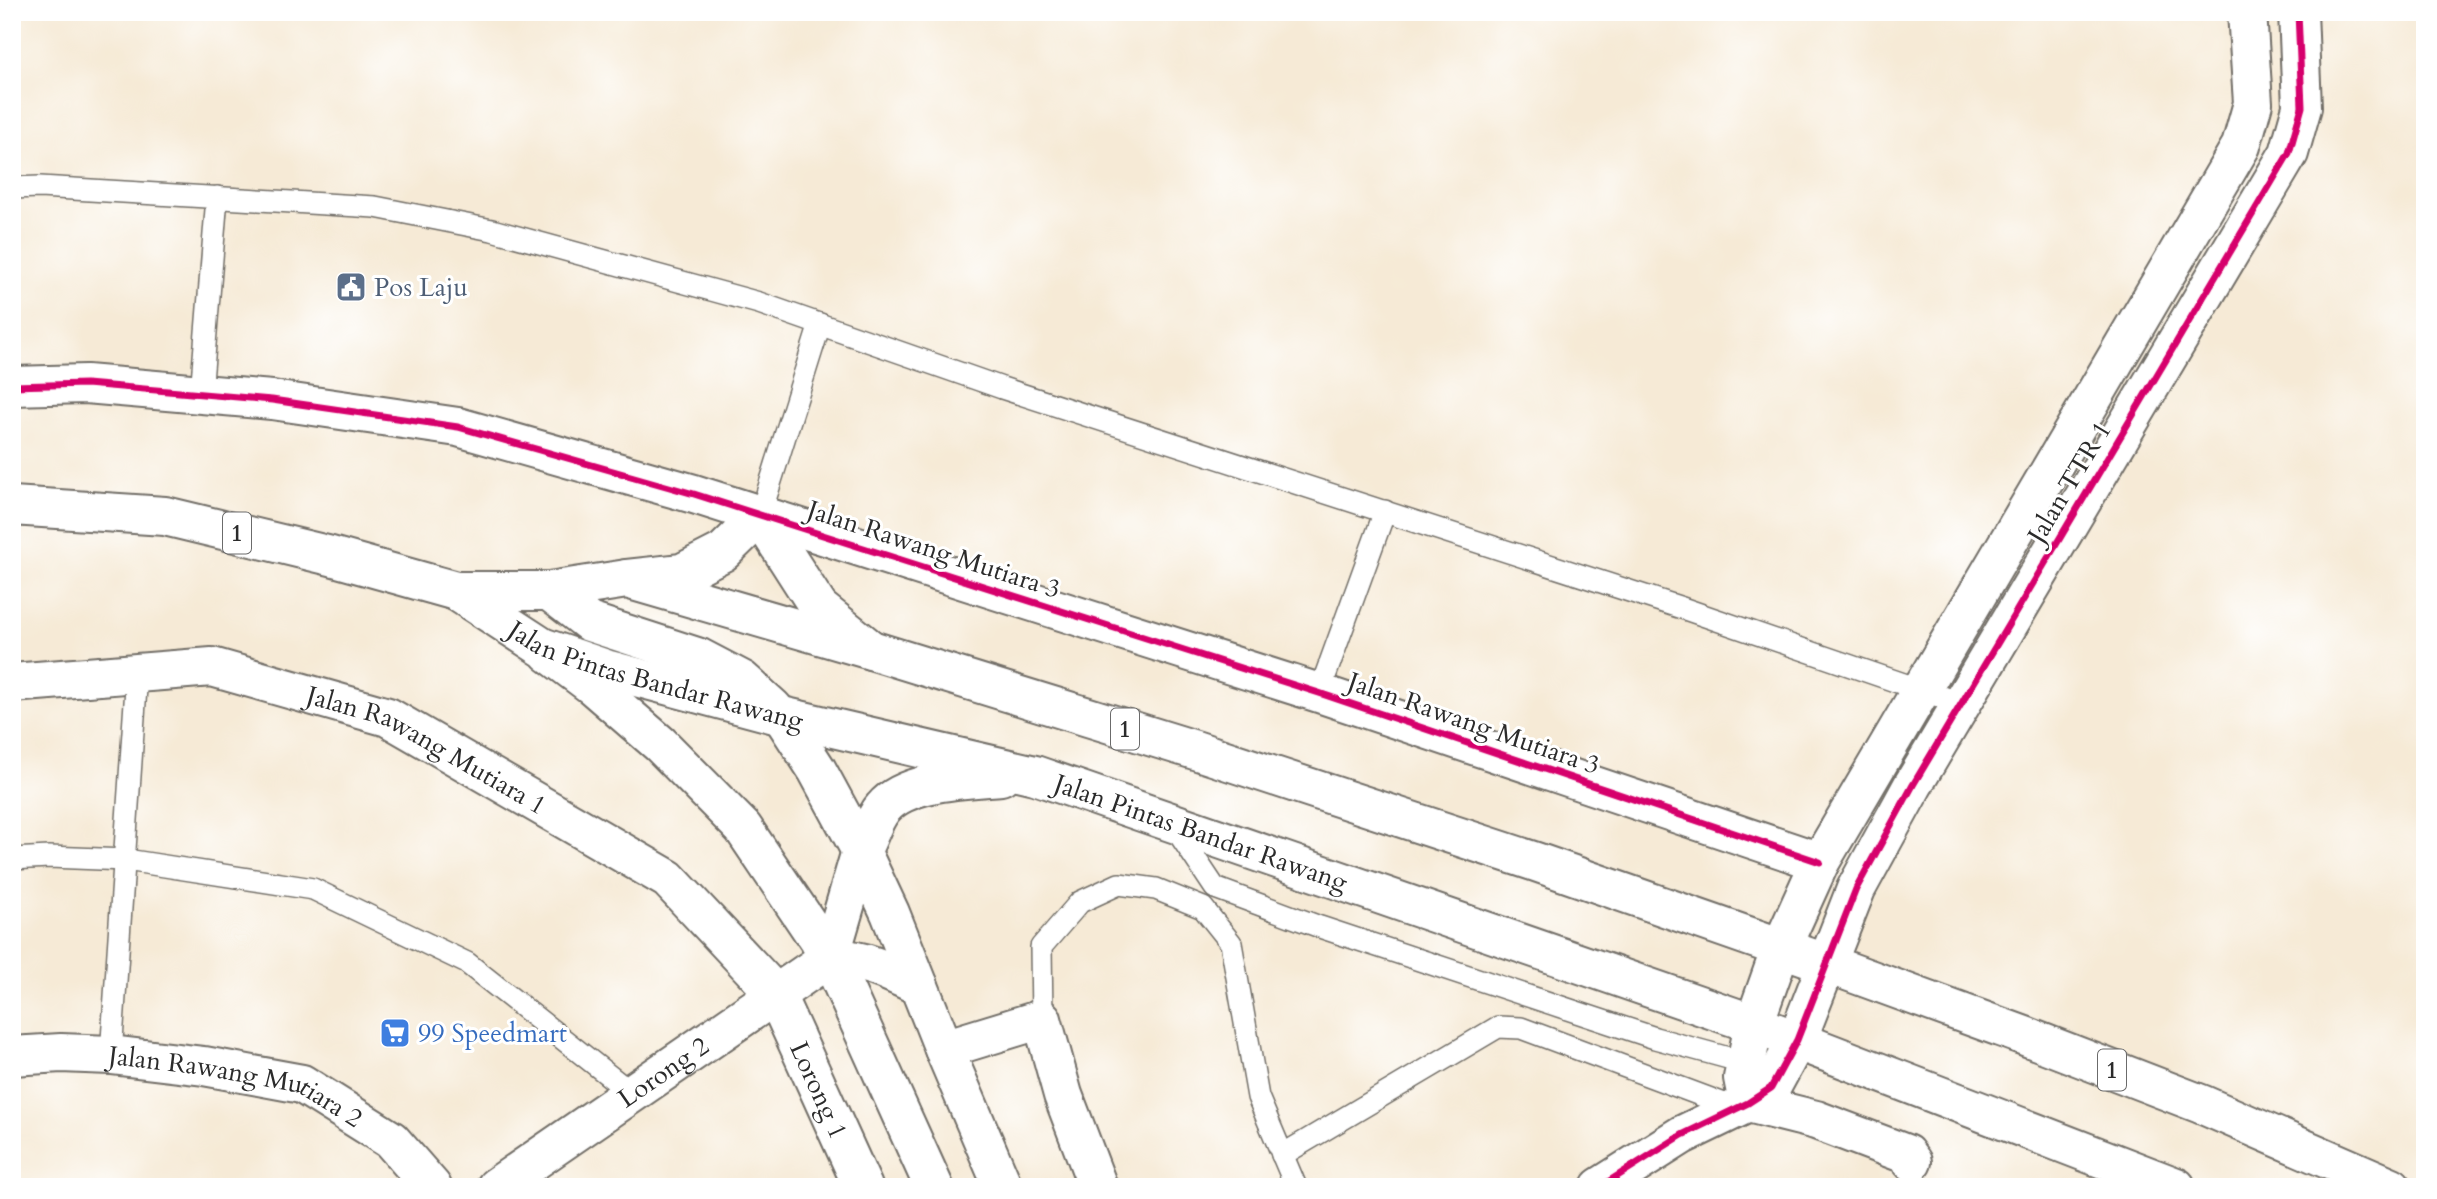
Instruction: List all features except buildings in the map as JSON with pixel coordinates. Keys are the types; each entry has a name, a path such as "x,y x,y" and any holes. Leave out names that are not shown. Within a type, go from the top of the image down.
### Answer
{"street":[{"name":"Jalan TTR 1","path":"1754,1024 1782,948 1820,862 2241,146 2253,103 2247,12"},
{"name":"Jalan TTR 1","path":"1600,1187 1682,1135 1771,1088 1774,1058 1828,964 1856,889 1913,785 2289,153 2302,107 2298,12"},
{"name":"Jalan Rawang Mutiara 3","path":"12,386 86,384 272,400 458,428 694,494 1319,694 1820,862"},
{"name":"1","path":"12,506 165,516 331,556 456,591"},
{"path":"627,579 682,573 723,552 760,516 819,608 871,650"},
{"name":"Jalan Pintas Bandar Rawang","path":"456,591 549,591 627,579 871,650 1300,784 1536,862 1782,948"},
{"name":"Jalan Pintas Bandar Rawang","path":"456,591 542,647 606,669 782,716 1035,775 1754,1024 1774,1058 2176,1187"},
{"path":"549,591 589,622 700,658 721,669 741,680 782,716 817,770 861,851 890,913 1003,1187"},
{"path":"542,647 593,686 660,744 743,828 830,957 934,1187"},
{"name":"Jalan Rawang Mutiara 1","path":"12,683 212,667 387,717 668,879 775,993"},
{"path":"830,957 861,851 881,809 896,796 912,788 1035,775"},
{"name":"1","path":"1782,948 2201,1104 2392,1187"},
{"path":"830,957 851,958 881,967 919,986"},
{"name":"Lorong 2","path":"496,1187 830,957"},
{"name":"Lorong 1","path":"775,993 863,1187"},
{"path":"944,1049 1042,1019 1063,1095 1098,1187"},
{"name":"Jalan Rawang Mutiara 2","path":"12,1056 61,1053 111,1055 204,1066 302,1084 391,1140 432,1187"},
{"path":"1741,1105 1816,1120 1906,1154 1911,1174"}],"lane":[{"path":"12,188 40,187 375,207 492,230 759,303 1002,388 1682,608 1962,704"},
{"path":"201,394 217,197"},
{"path":"760,516 820,324"},
{"path":"1319,694 1385,511"},
{"path":"111,1055 137,673"},
{"path":"1171,821 1215,888 1320,927 1656,1038 1774,1058"},
{"path":"12,859 49,857 126,860 313,889 467,964 631,1093"},
{"path":"1042,1019 1041,947 1080,902 1119,884 1156,889 1203,908 1231,943 1258,1097 1296,1187"},
{"path":"1283,1155 1498,1027 1521,1028 1741,1105"}],"cycle path":[{"path":"1600,1187 1682,1135 1748,1103 1771,1088 1797,1040 1856,889 1913,785 2289,153 2302,107 2298,12"},
{"path":"12,386 86,384 272,400 458,427 694,494 1319,693 1820,862"}],"place":[{"name":"Pos Laju","path":"351,287"},
{"name":"99 Speedmart","path":"395,1033"}]}
